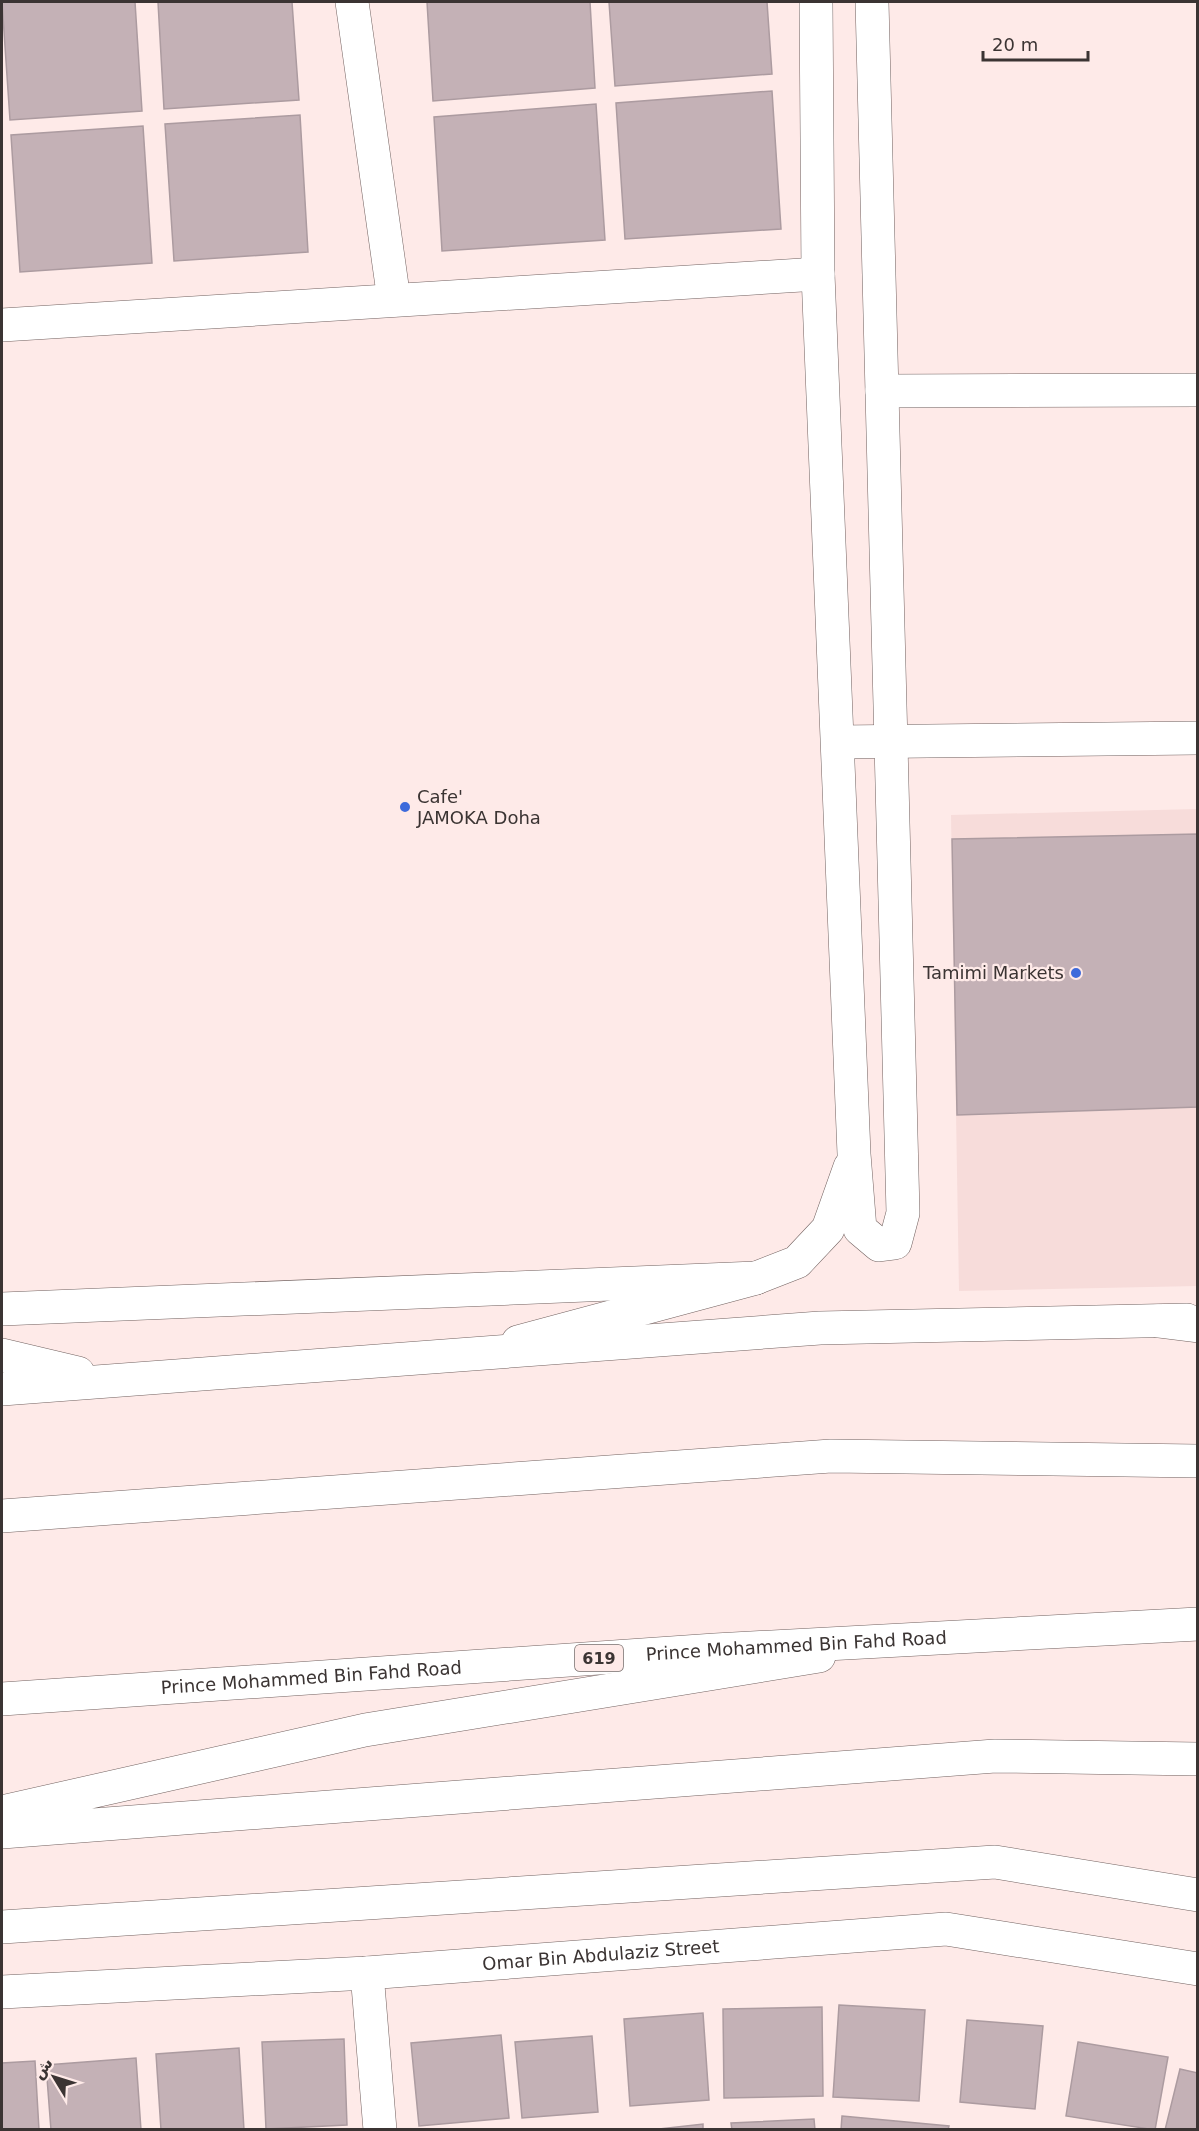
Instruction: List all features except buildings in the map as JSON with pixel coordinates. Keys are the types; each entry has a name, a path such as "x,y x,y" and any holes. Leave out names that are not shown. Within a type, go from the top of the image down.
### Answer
{"main road":[{"path":"352,2 394,300"},
{"path":"816,2 819,274 854,1154 860,1229 879,1245 895,1243 903,1213 872,2"},
{"path":"2,325 819,274"},
{"path":"882,391 1197,390"},
{"path":"838,741 1197,738"},
{"path":"477,1354 756,1278 797,1262 828,1229 854,1154"},
{"path":"2,1310 756,1278"},
{"path":"2,1389 820,1328 1197,1320"},
{"path":"1158,1321 1197,1326"},
{"path":"2,1355 109,1381"},
{"path":"2,1516 831,1456 1197,1461"},
{"name":"Prince Mohammed Bin Fahd Road","path":"2,1699 703,1650 1197,1624"},
{"path":"2,1812 365,1730 930,1638"},
{"path":"2,1832 995,1756 1197,1759"},
{"path":"2,1928 995,1862 1197,1895"},
{"name":"Omar Bin Abdulaziz Street","path":"2,1992 367,1973 946,1929 1197,1969"},
{"path":"367,1973 380,2130"}],"shaded area":[{"path":"1197,809 1197,1286 959,1291 951,815"}],"place":[{"name":"Cafe' JAMOKA Doha","path":"405,807"},
{"name":"Tamimi Markets","path":"1076,973"}]}
